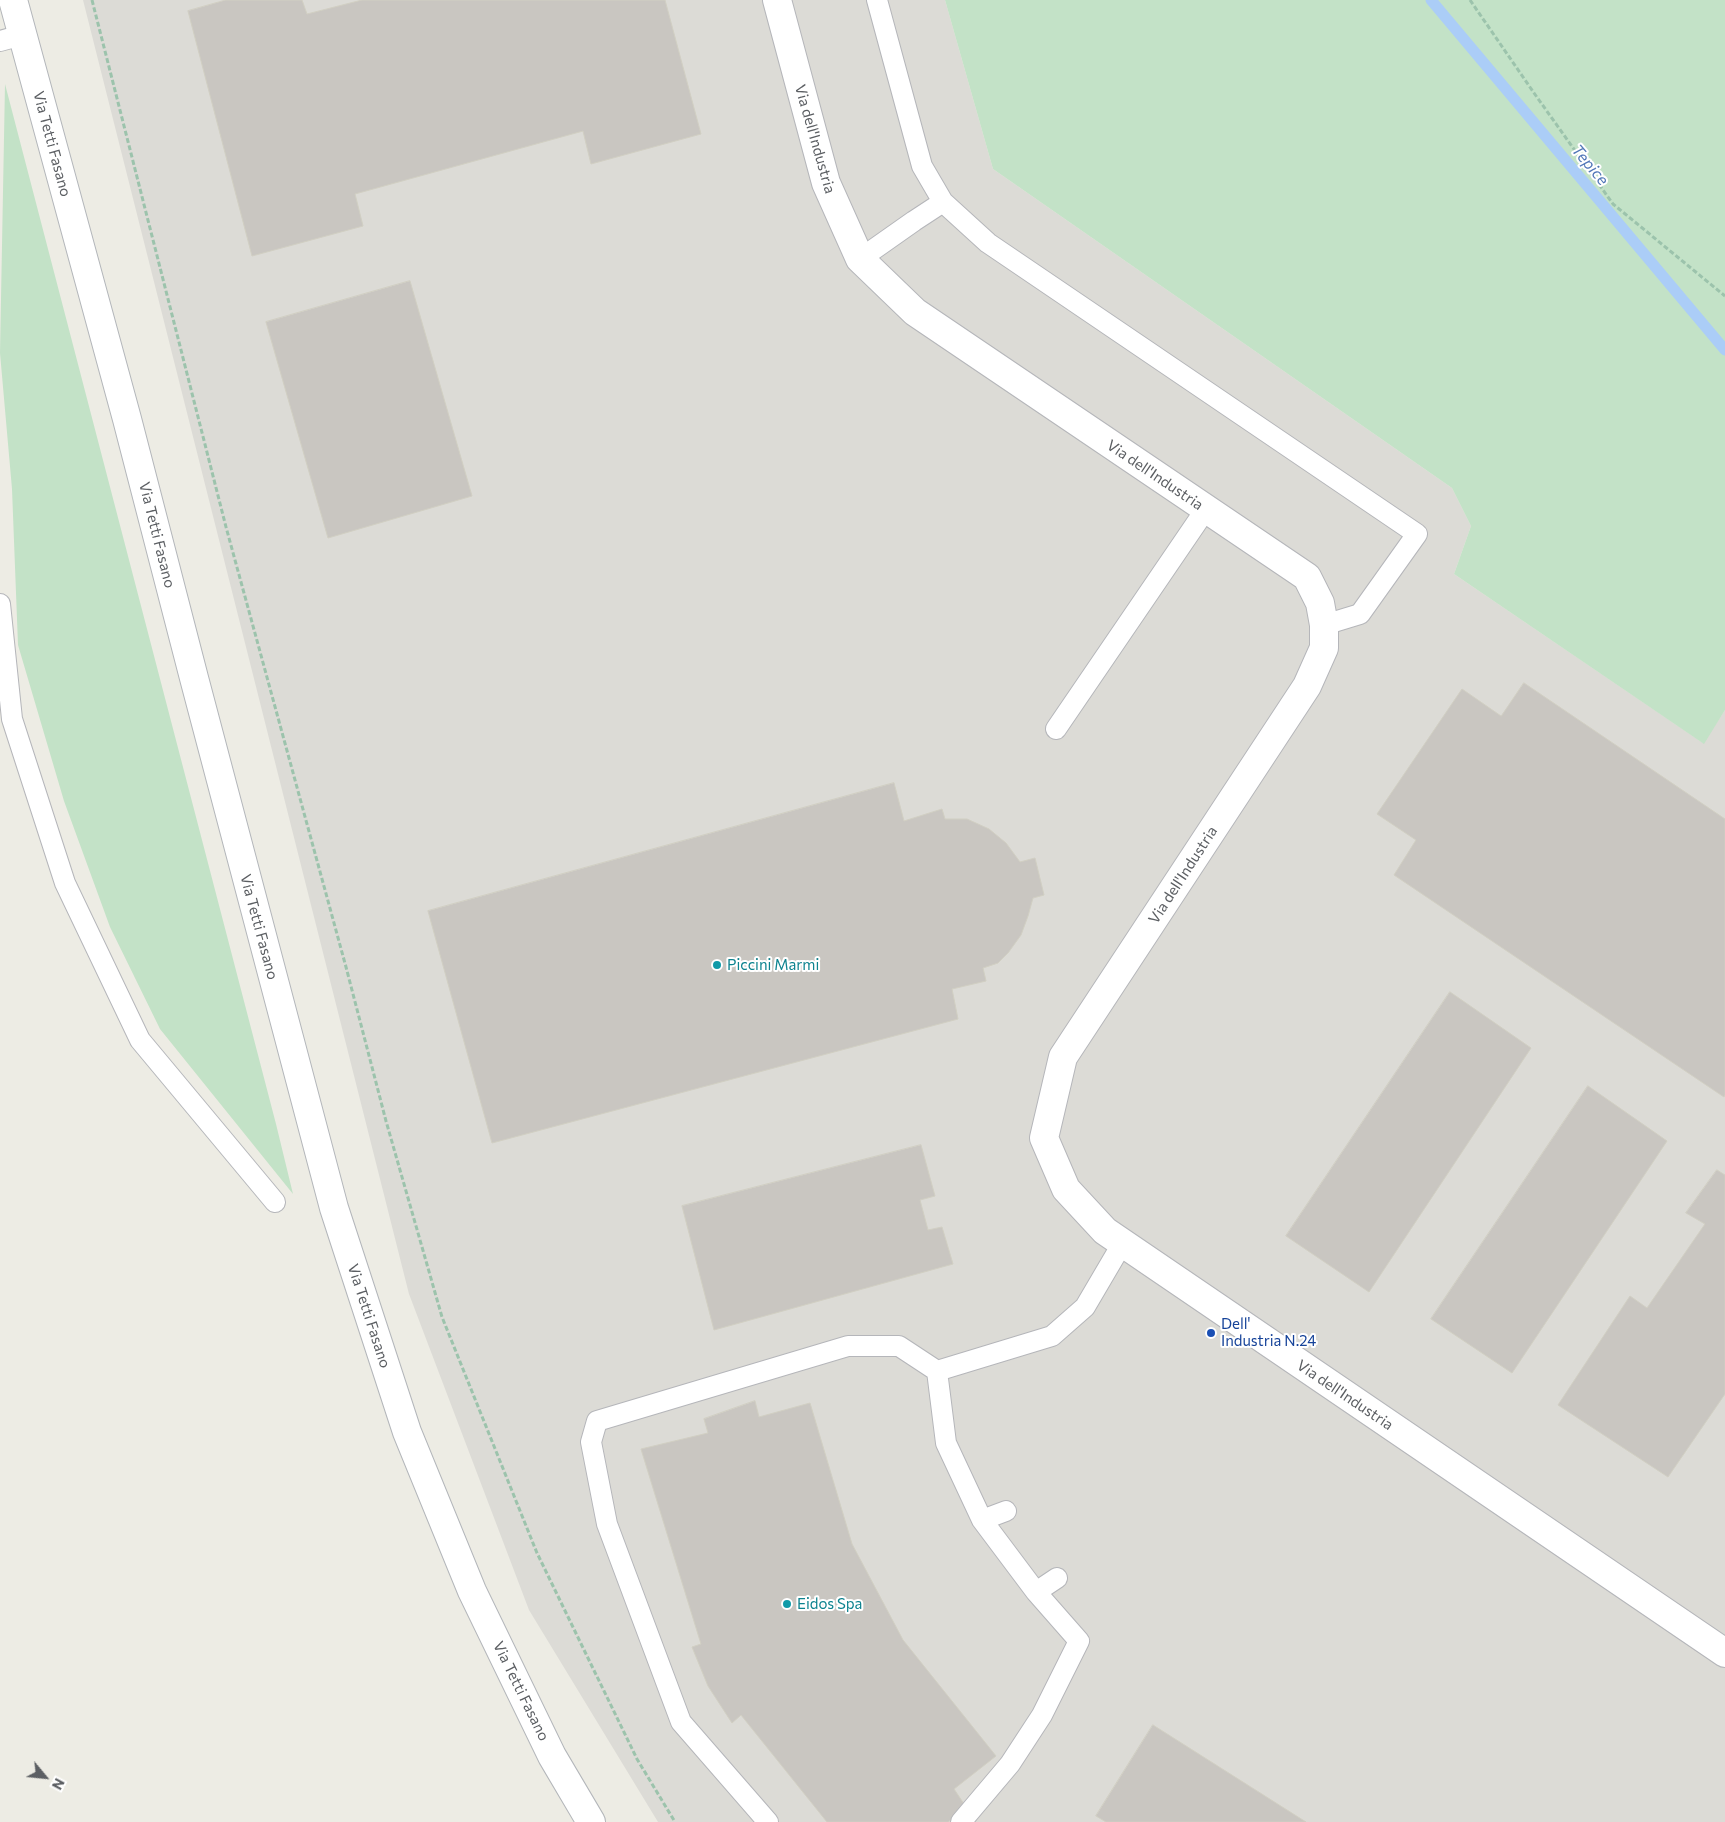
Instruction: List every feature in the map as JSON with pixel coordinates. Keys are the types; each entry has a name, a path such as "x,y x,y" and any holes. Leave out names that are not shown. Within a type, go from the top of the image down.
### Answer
{"street":[{"name":"Via Tetti Fasano","path":"13,0 11,38 127,419 334,1208 407,1432 472,1591 552,1756 591,1822"},
{"name":"Via dell'Industria","path":"777,0 826,182 860,259 915,312 1307,577 1320,603 1324,625 1324,648 1307,686 1063,1057 1044,1138 1066,1189 1104,1231 1122,1244 1725,1653"}],"lane":[{"path":"877,0 922,166 943,202 988,243 1417,534 1360,614 1324,625"},
{"path":"860,259 943,202"},
{"path":"1056,730 1206,509"},
{"path":"0,604 12,719 65,883 140,1040 274,1202"},
{"path":"937,1371 1052,1336 1085,1307 1122,1244"},
{"path":"768,1822 681,1722 607,1524 592,1442 597,1421 848,1346 899,1346 937,1371 946,1444 982,1520 1036,1592 1079,1641 1042,1716 1010,1764 961,1822"},
{"path":"982,1520 1006,1511"},
{"path":"1036,1592 1056,1578"}],"path":[{"path":"92,0 226,526 386,1121 442,1316 537,1553 637,1759 675,1822"},
{"path":"1470,0 1534,94 1613,204 1725,296"}],"shaded area":[{"path":"83,0 945,0 993,169 1452,488 1471,526 1454,574 1703,743 1725,710 1725,1822 658,1822 529,1610 409,1294"}],"green space":[{"path":"945,0 1725,0 1725,710 1704,744 1454,574 1471,526 1452,488 993,169"},
{"path":"5,84 293,1194 160,1029 110,927 64,801 18,645 12,489 0,353"}],"building":[{"path":"226,0 302,0 307,14 362,0 665,0 701,134 591,164 583,131 355,194 363,226 252,256 188,11"},
{"path":"410,281 472,496 328,538 266,322"},
{"path":"1524,683 1725,819 1724,1097 1394,875 1416,840 1377,814 1462,689 1501,716"},
{"name":"Piccini Marmi","path":"894,783 904,821 942,809 945,819 967,819 989,829 1006,843 1020,862 1035,858 1044,895 1033,898 1021,935 1008,953 998,963 983,968 986,981 952,989 958,1019 492,1143 428,911"},
{"path":"1450,992 1531,1048 1369,1292 1286,1236"},
{"path":"1588,1086 1667,1141 1512,1373 1431,1319"},
{"path":"921,1145 935,1196 920,1200 928,1230 942,1227 953,1264 714,1330 682,1206"},
{"path":"1717,1170 1725,1175 1725,1394 1668,1477 1558,1405 1630,1296 1647,1308 1705,1224 1686,1213"},
{"name":"Eidos Spa","path":"755,1401 759,1417 810,1403 852,1544 903,1640 996,1756 954,1789 966,1807 948,1822 827,1822 741,1715 732,1723 708,1686 692,1647 701,1644 641,1449 708,1433 704,1419"},
{"path":"1153,1725 1306,1822 1106,1822 1096,1816"}],"waterway":[{"name":"Tepice","path":"1431,0 1725,350"}],"place":[{"name":"Piccini Marmi","path":"717,965"},
{"name":"Dell' Industria N.24","path":"1211,1333"},
{"name":"Eidos Spa","path":"787,1604"}]}
